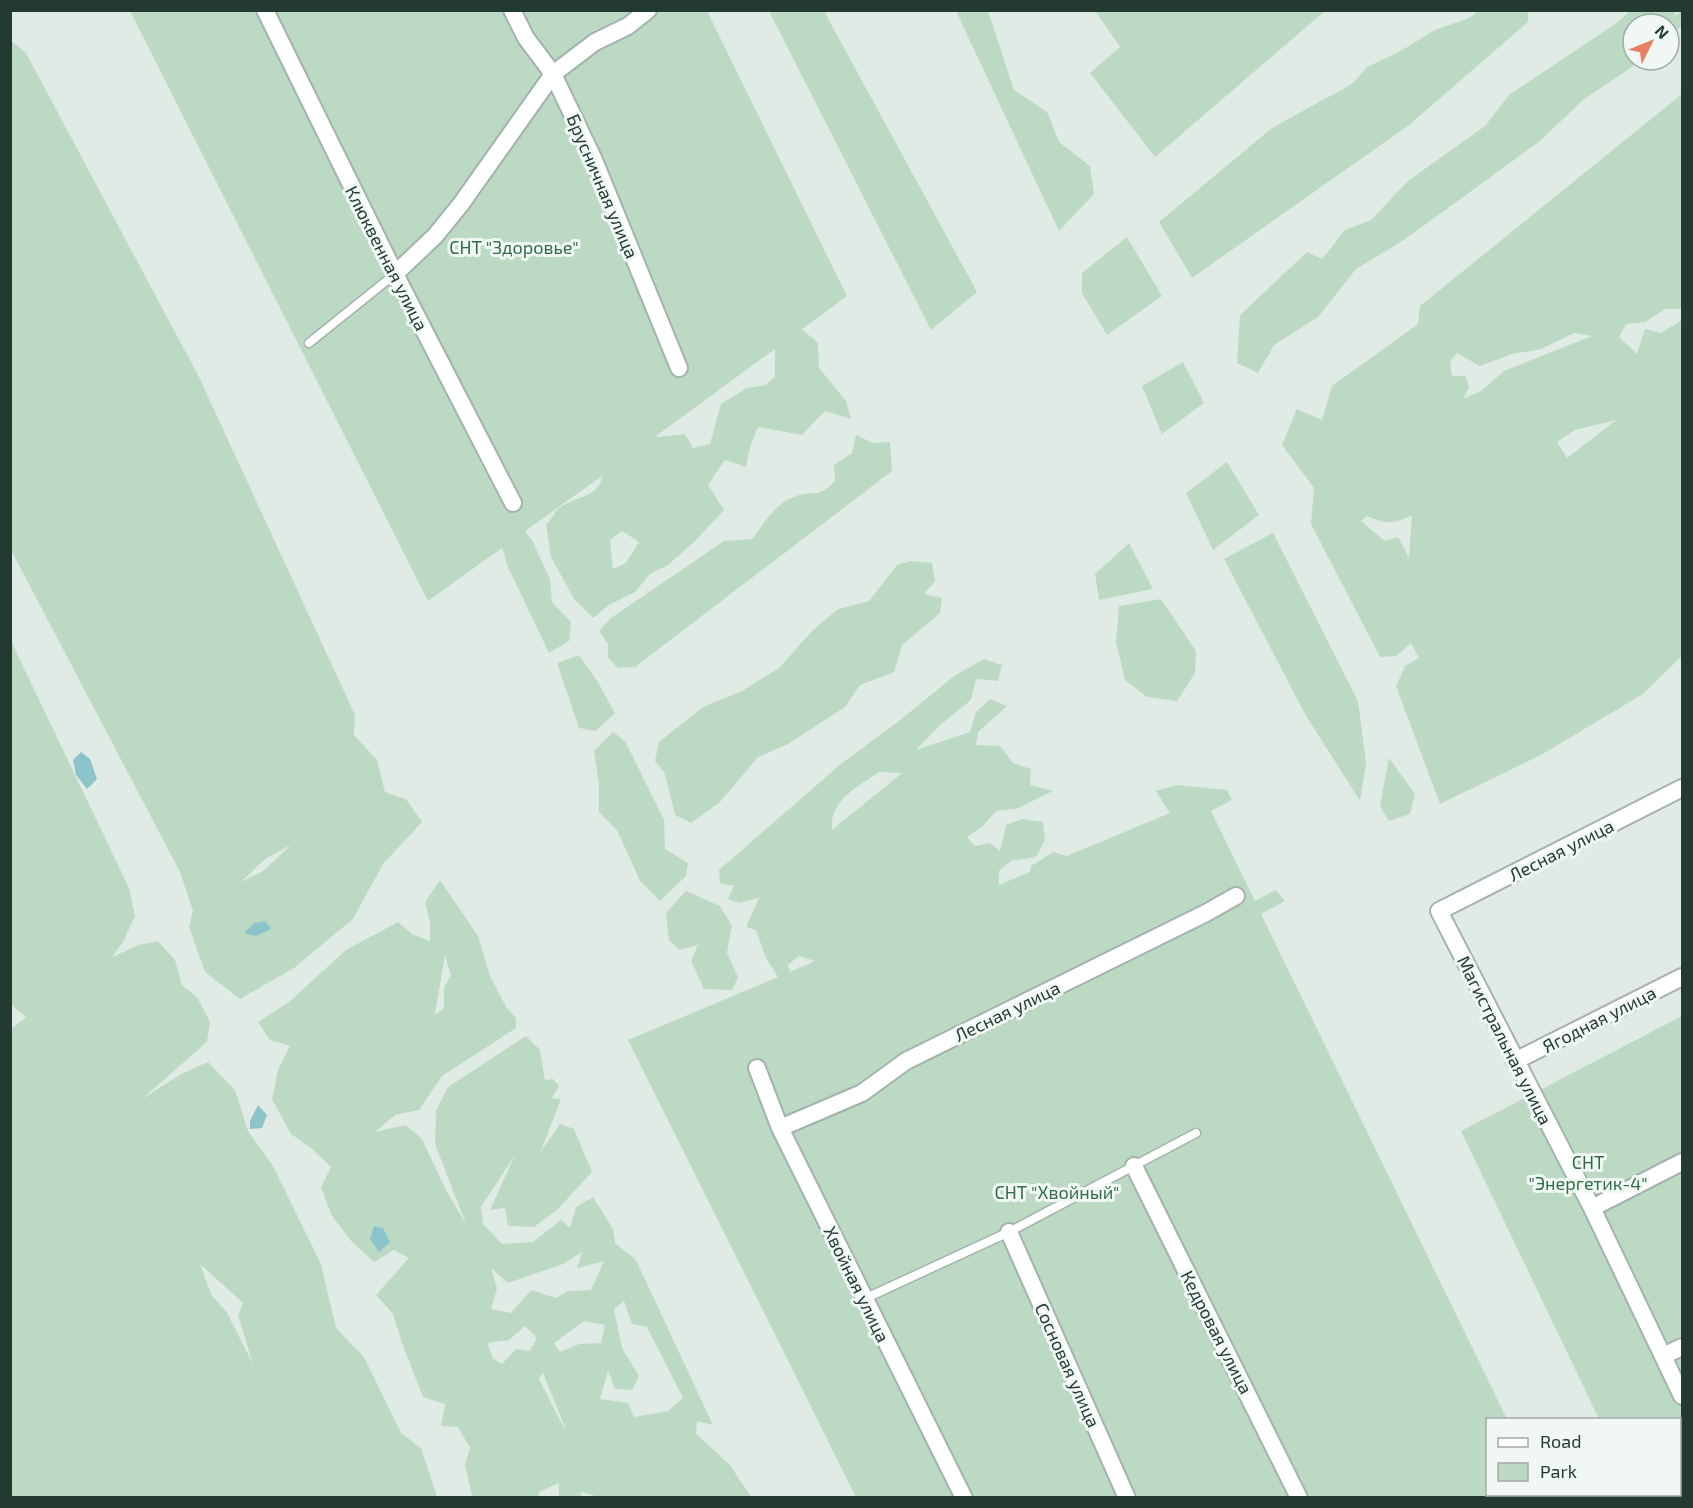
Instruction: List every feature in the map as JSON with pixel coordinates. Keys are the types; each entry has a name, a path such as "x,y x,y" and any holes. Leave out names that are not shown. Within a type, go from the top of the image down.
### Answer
{"street":[{"name":"Клюквенная улица","path":"265,10 395,274 513,503"},
{"name":"Брусничная улица","path":"512,10 526,38 553,74 594,160 679,368"},
{"path":"395,274 435,236 461,204 553,74 595,42 628,26 648,10"},
{"name":"Лесная улица","path":"1438,911 1683,789"},
{"name":"Лесная улица","path":"780,1128 862,1093 906,1061 1236,896"},
{"name":"Магистральная улица","path":"1438,911 1592,1208 1683,1396"},
{"name":"Ягодная улица","path":"1515,1060 1683,977"},
{"name":"Хвойная улица","path":"757,1068 780,1128 964,1497"},
{"path":"1592,1208 1683,1162"},
{"name":"Кедровая улица","path":"1134,1166 1299,1497"},
{"name":"Сосновая улица","path":"1009,1232 1127,1497"},
{"path":"1663,1356 1683,1347"}],"lane":[{"path":"309,343 395,274"},
{"path":"864,1299 1009,1232 1196,1133"}],"green space":[{"name":"СНТ \"Здоровье\"","path":"130,11 707,11 847,296 802,329 818,343 819,368 846,401 851,419 825,411 802,435 758,427 750,447 746,467 725,460 708,485 724,510 668,565 650,574 635,592 609,605 593,618 574,599 551,557 546,525 562,506 586,496 597,488 602,476 525,531 532,540 550,579 552,602 571,622 569,641 549,653 508,567 502,548 428,601","holes":["775,349 775,377 765,385 747,388 721,404 710,444 693,448 685,434 656,436","622,531 639,542 626,563 613,569 610,540"]},
{"path":"769,11 824,11 977,292 931,330"},
{"path":"956,11 988,11 1014,90 1047,112 1059,142 1090,166 1094,194 1059,231"},
{"path":"1095,11 1325,11 1155,157 1090,73 1120,47"},
{"path":"1479,11 1528,11 1528,22 1409,125 1192,278 1159,222 1272,128 1352,84 1367,67 1399,52 1435,30 1469,18"},
{"path":"1674,11 1674,12 1629,12"},
{"path":"1621,19 1621,72 1624,72 1583,100 1540,141 1404,240 1356,269 1318,317 1274,345 1258,373 1237,363 1240,315 1307,252 1322,259 1345,230 1371,220 1408,181 1485,126 1509,95"},
{"path":"10,40 26,53 199,377 355,715 354,735 377,760 385,792 406,799 422,822 383,864 353,919 294,968 240,999 205,972 189,927 193,911 180,872 11,550","holes":["291,845 263,871 241,882 265,859"]},
{"path":"1682,94 1682,309 1665,309 1645,322 1626,324 1619,337 1637,354 1645,329 1661,333 1682,320 1682,656 1643,694 1541,755 1440,804 1396,686 1405,666 1419,658 1411,643 1396,656 1380,657 1311,524 1314,488 1282,445 1297,409 1322,420 1332,386 1418,324 1420,306","holes":["1574,333 1592,336 1504,371 1481,391 1463,399 1469,387 1466,376 1452,376 1450,362 1457,353 1480,366 1512,354 1541,349","1616,420 1567,458 1557,442 1575,430","1412,515 1409,558 1398,537 1385,541 1361,521 1367,516 1385,522 1395,522"]},
{"path":"1127,237 1162,296 1107,335 1082,293 1082,273"},
{"path":"1183,362 1204,403 1162,434 1142,386"},
{"path":"856,435 873,443 890,442 892,471 635,667 618,668 608,658 608,644 599,631 611,618 724,541 752,539 782,503 796,496 820,492 829,487 835,481 834,465 852,453"},
{"path":"1227,462 1259,515 1213,550 1186,493"},
{"path":"1273,533 1358,701 1366,763 1360,801 1305,714 1224,559"},
{"path":"1129,543 1153,589 1099,600 1095,574"},
{"path":"911,561 932,563 935,581 924,594 942,598 940,613 902,645 894,672 860,685 845,707 788,744 758,757 719,803 691,823 675,815 665,774 655,761 659,742 703,707 742,691 779,668 812,631 838,609 869,601 897,565"},
{"path":"1161,599 1196,651 1195,673 1177,701 1147,697 1125,680 1116,642 1119,606"},
{"path":"11,641 129,888 135,916 123,942 112,957 139,945 158,941 175,960 182,985 197,997 210,1022 207,1042 142,1099 181,1074 208,1062 235,1090 248,1131 273,1166 321,1264 336,1328 364,1357 401,1433 421,1448 437,1497 11,1497 10,1030 26,1017 10,1004","holes":["200,1264 243,1303 238,1315 253,1364 226,1311 212,1296"]},
{"path":"579,655 598,682 615,713 596,731 579,728 557,663"},
{"name":"СНТ \"Хвойный\"","path":"984,659 1002,665 998,681 976,679 971,700 939,726 916,750 970,732 976,712 990,699 1007,706 978,732 976,745 1000,746 1013,763 1031,769 1030,785 1053,791 1016,809 996,811 982,827 967,837 975,846 990,843 1000,851 1006,825 1022,819 1043,822 1045,840 1036,857 1011,861 999,871 999,885 1030,872 1031,866 1053,852 1067,856 1170,813 1156,791 1177,785 1227,790 1232,800 1211,811 1255,901 1276,890 1285,901 1261,914 1507,1418 1486,1418 1486,1496 1544,1497 856,1497 628,1040 778,977 766,958 756,930 746,927 759,898 739,903 728,899 734,886 720,883 719,870 842,763 954,676","holes":["879,772 902,773 832,830 835,810 846,795","799,956 815,961 790,972 788,965"]},
{"path":"613,732 625,741 664,820 665,849 688,863 686,876 660,901 640,881 617,830 599,812 599,785 594,751"},
{"path":"1389,758 1415,794 1410,814 1389,821 1380,806"},
{"path":"440,880 478,936 490,976 506,1007 516,1018 516,1028 442,1076 419,1110 395,1115 375,1132 406,1125 422,1139 446,1190 466,1224 435,1144 436,1111 448,1087 526,1036 540,1050 545,1080 553,1079 559,1086 552,1098 561,1099 541,1151 560,1124 574,1129 592,1172 557,1210 534,1227 508,1226 505,1208 490,1210 515,1155 481,1207 483,1224 502,1244 533,1242 561,1220 570,1228 576,1207 593,1197 613,1229 615,1243 636,1260 713,1425 697,1421 696,1434 730,1465 751,1497 595,1498 593,1495 581,1492 581,1497 559,1497 559,1483 539,1492 539,1497 472,1496 465,1465 470,1448 458,1427 441,1426 445,1404 423,1397 393,1314 376,1295 409,1258 394,1250 374,1262 352,1242 332,1216 321,1187 331,1167 291,1134 272,1099 278,1070 290,1046 270,1040 258,1022 289,1002 346,950 398,922 412,934 430,941 430,922 425,902","holes":["445,955 451,975 444,987 444,1008 435,1015","582,1252 577,1268 604,1261 591,1290 568,1291 556,1298 531,1290 511,1313 491,1309 497,1288 491,1268 508,1283 563,1264","624,1301 632,1324 647,1327 683,1398 668,1411 634,1417 628,1403 600,1399 608,1371 615,1389 632,1390 639,1376 622,1348 614,1309","584,1321 605,1325 601,1343 579,1344 560,1352 554,1343","525,1326 537,1338 530,1351 516,1349 502,1364 493,1358 487,1343 509,1340","543,1373 565,1427 539,1379"]},
{"path":"686,891 720,906 732,926 727,953 738,977 732,990 704,989 691,961 698,945 680,950 669,940 666,913"},
{"name":"СНТ \"Энергетик-4\"","path":"1682,1016 1682,1497 1635,1496 1681,1496 1681,1418 1599,1418 1461,1131"}],"water":[{"path":"81,752 90,759 97,779 87,789 76,775 73,760"},
{"path":"265,921 271,929 256,936 244,933 254,923"},
{"path":"258,1105 267,1115 262,1128 250,1129 250,1121"},
{"path":"374,1226 383,1228 390,1242 379,1252 370,1239"}]}
